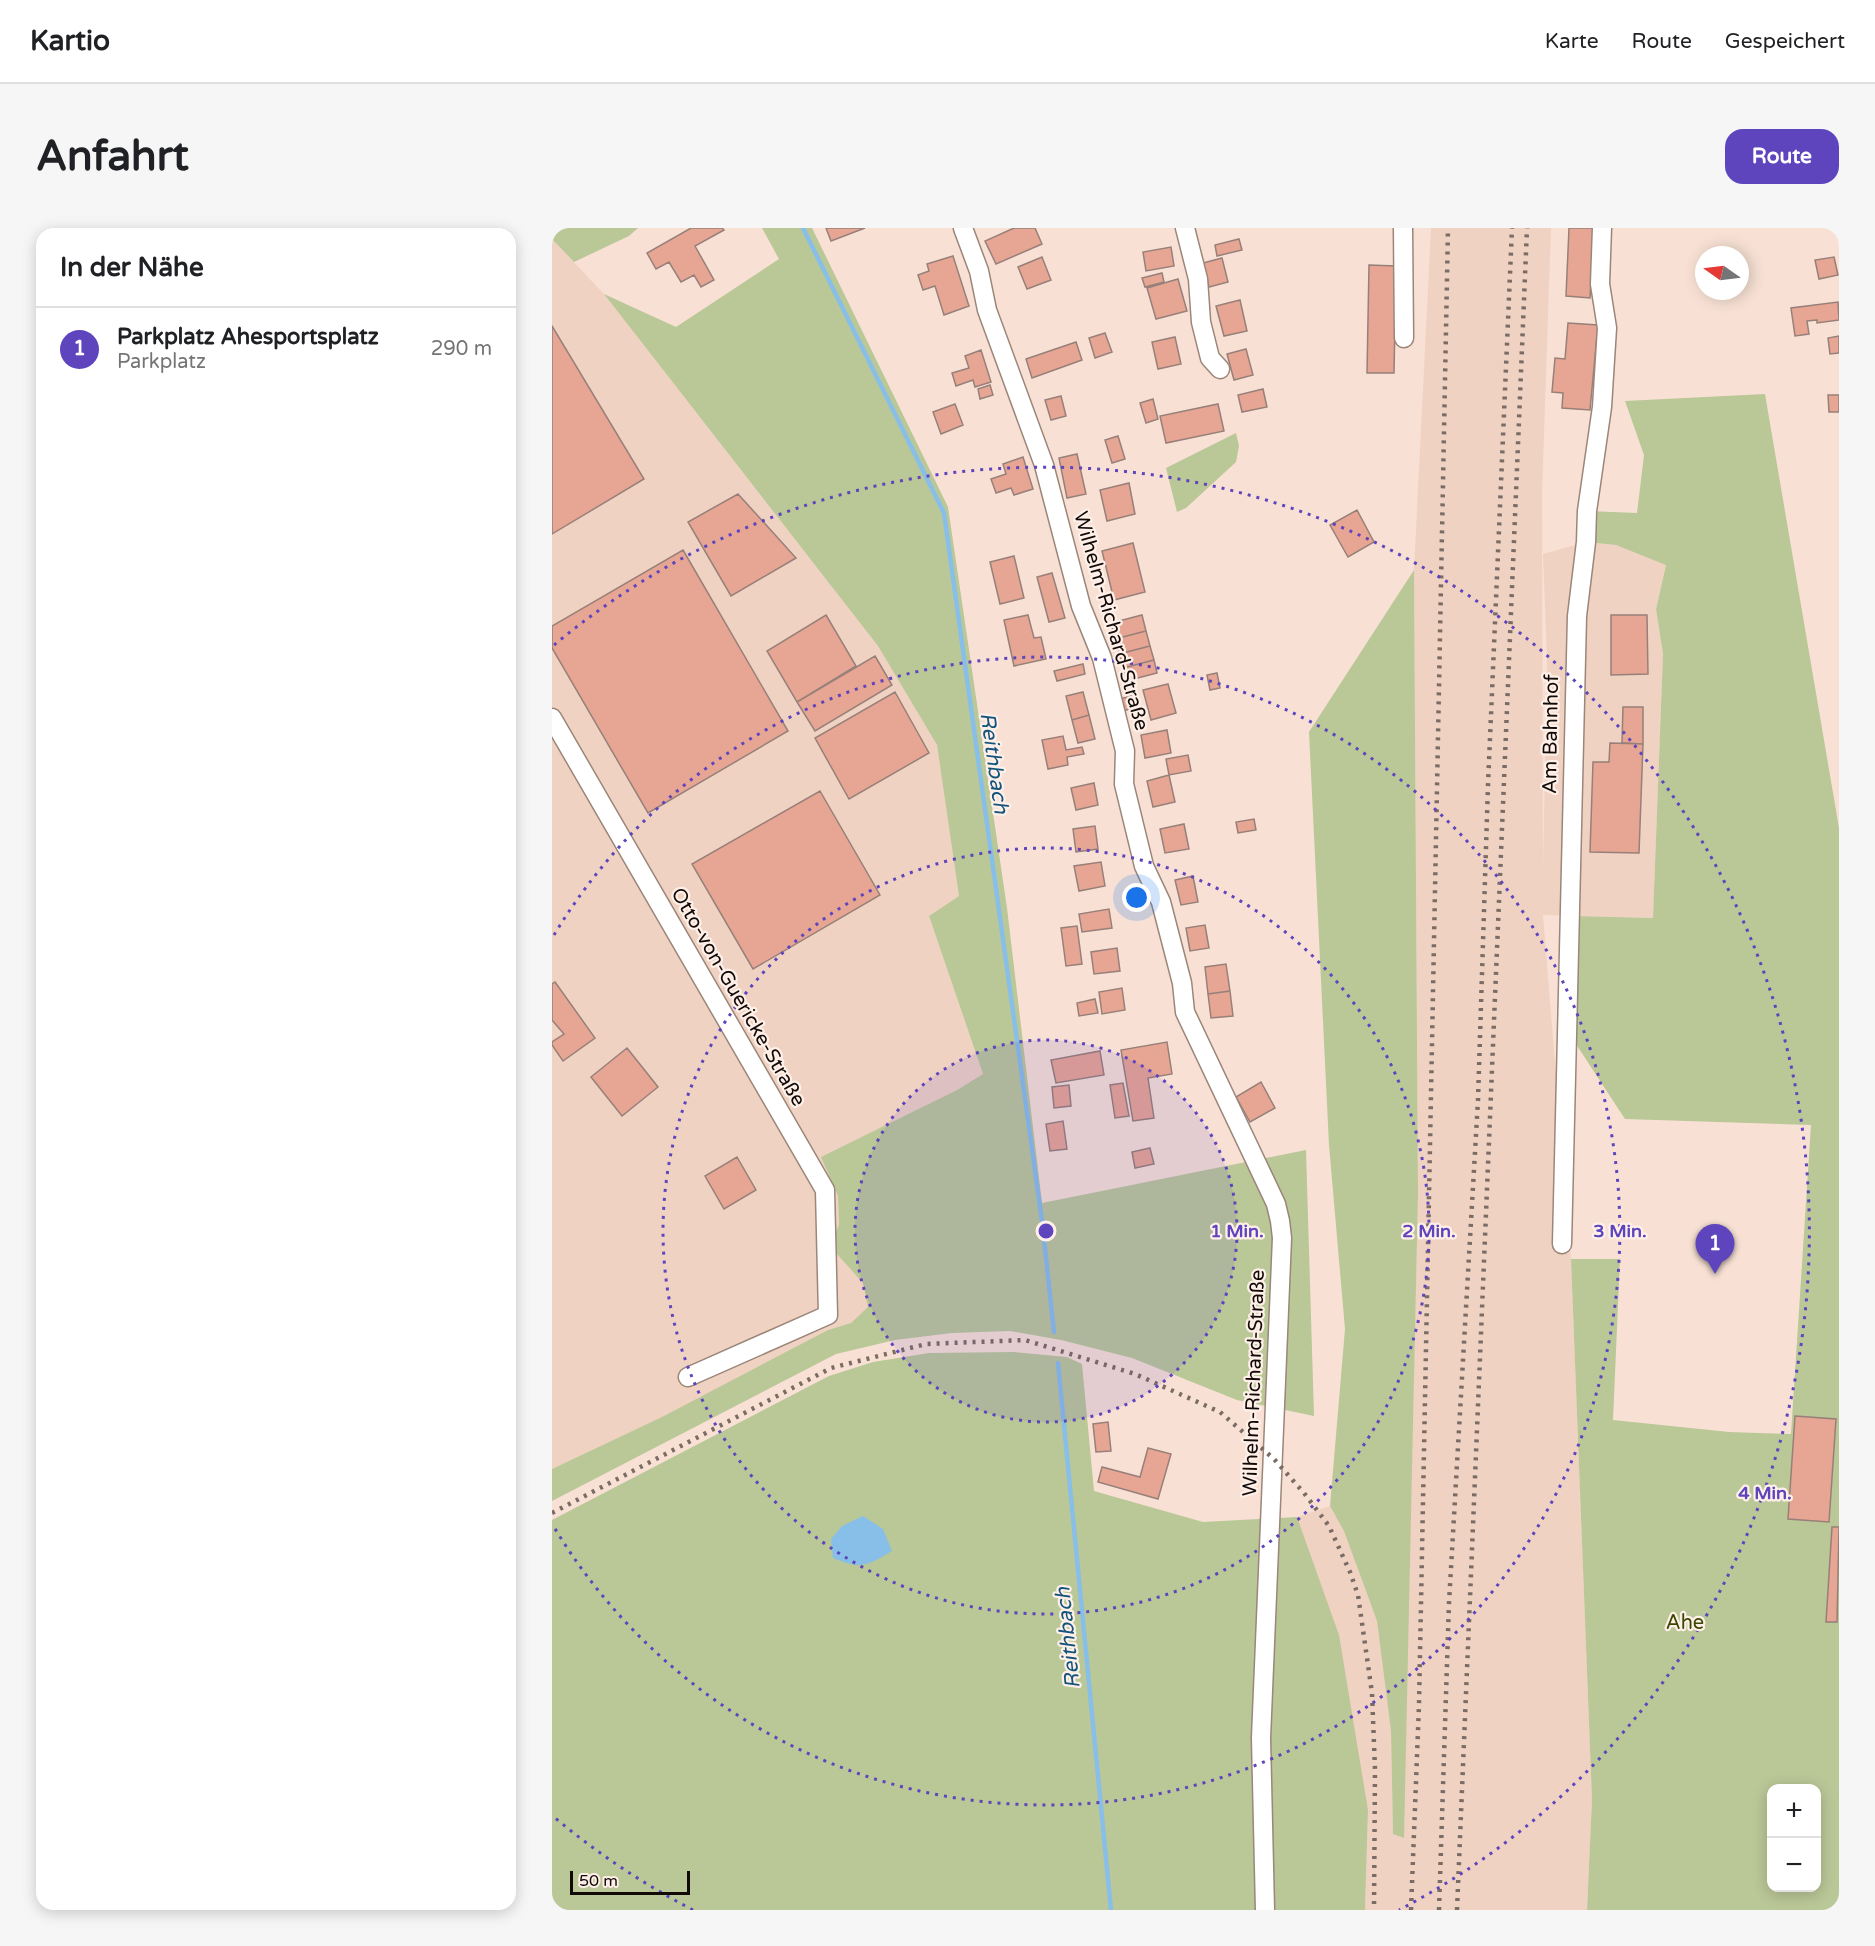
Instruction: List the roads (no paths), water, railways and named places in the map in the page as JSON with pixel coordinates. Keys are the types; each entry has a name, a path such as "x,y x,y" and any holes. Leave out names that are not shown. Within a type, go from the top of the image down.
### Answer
{"street":[{"name":"Wilhelm-Richard-Straße","path":"963,228 979,271 987,310 1044,465 1081,606 1102,658 1125,751 1124,784 1144,866 1161,902 1182,983 1185,1012 1276,1204 1280,1221 1282,1239 1261,1738 1265,1910"},
{"path":"1185,228 1198,279 1202,322 1210,358 1221,369"},
{"path":"1403,228 1404,338"},
{"name":"Am Bahnhof","path":"1562,1244 1577,616 1586,542 1587,511 1602,408 1607,328 1600,284 1602,228"},
{"name":"Otto-von-Guericke-Straße","path":"552,718 825,1190 824,1230 828,1315 688,1377"}],"water":[{"path":"863,1516 883,1529 892,1551 864,1565 851,1564 833,1558 831,1539 842,1526"}],"waterway":[{"name":"Reithbach","path":"803,228 944,513 1042,1221 1054,1332"},
{"name":"Reithbach","path":"1058,1363 1111,1910"}],"railway":[{"path":"1411,1910 1419,1705 1448,228"},
{"path":"1439,1910 1449,1603 1478,1100 1488,785 1512,228"},
{"path":"1457,1910 1527,228"},
{"path":"552,1513 831,1368 926,1344 1025,1340 1135,1374 1220,1412 1274,1459 1329,1526 1358,1595 1372,1693 1375,1769 1374,1910"}],"place":[{"name":"Parkplatz Ahesportsplatz","path":"1715,1274"}],"park label":[{"name":"Ahe","path":"1685,1623"}]}
